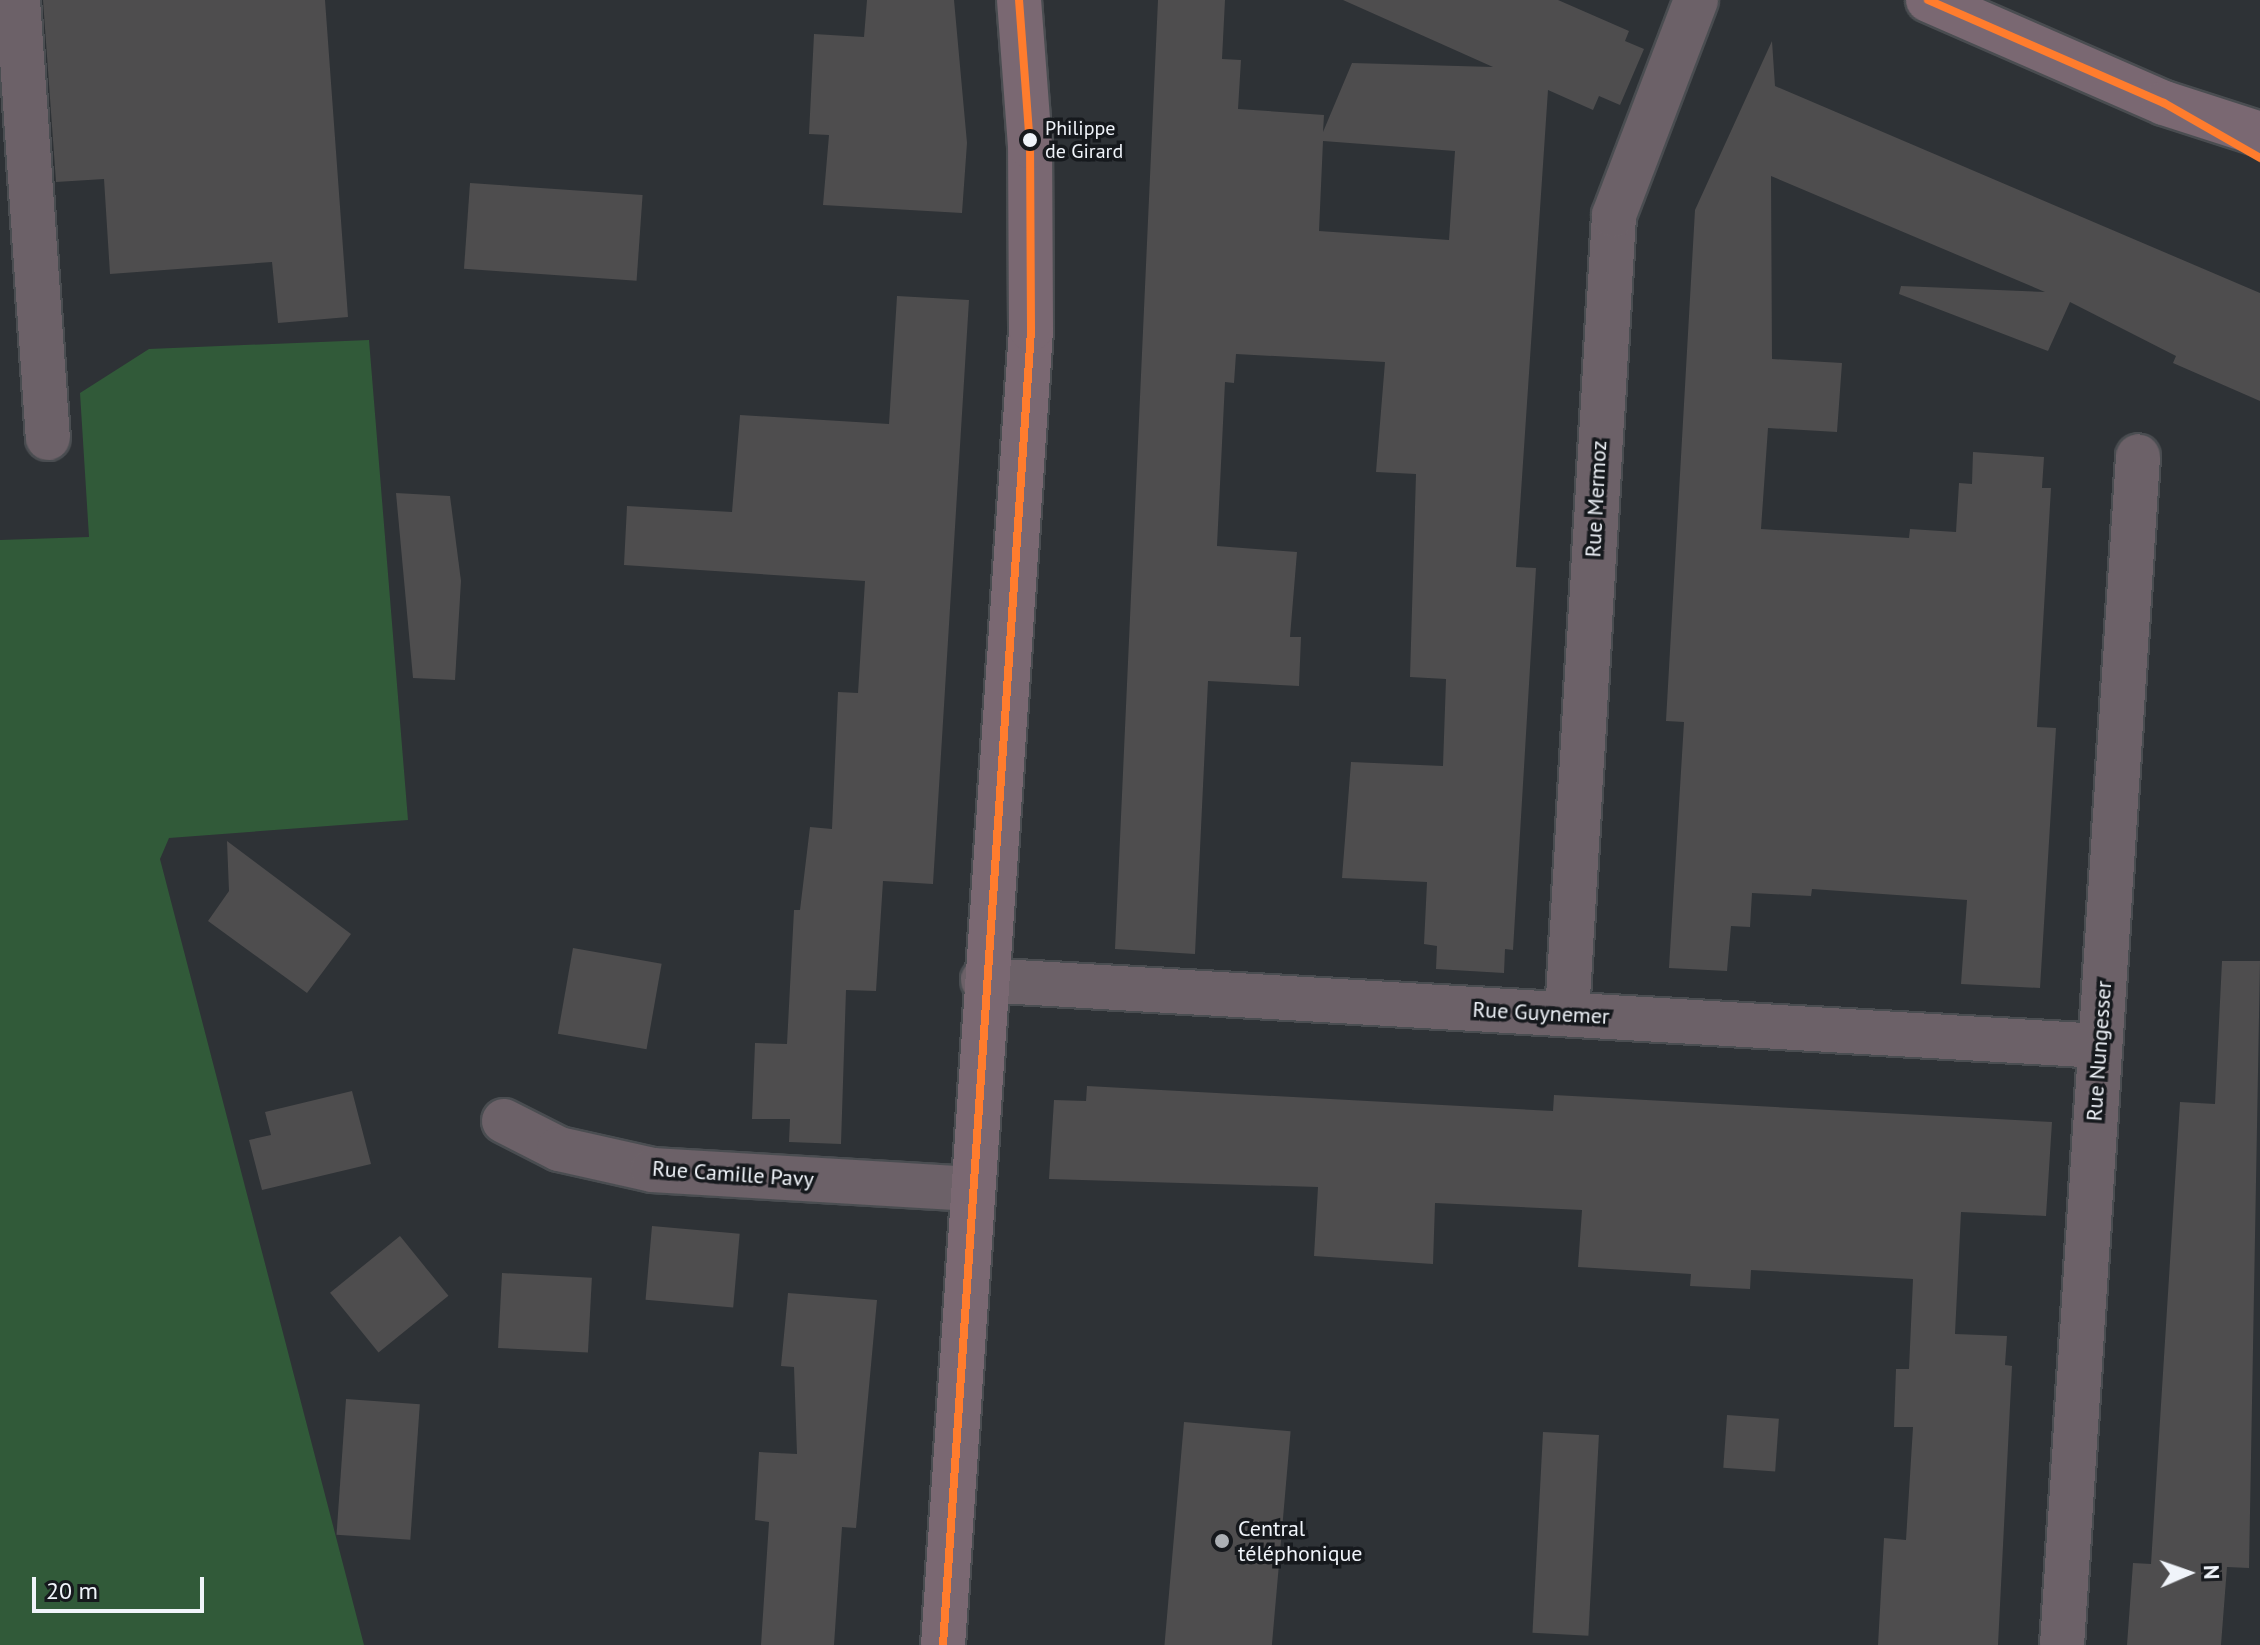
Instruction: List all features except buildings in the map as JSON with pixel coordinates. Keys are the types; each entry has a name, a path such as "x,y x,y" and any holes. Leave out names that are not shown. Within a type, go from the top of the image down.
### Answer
{"main road":[{"path":"943,1645 983,980 1031,329 1030,160 1019,0"},
{"path":"1928,0 2164,103 2260,134"},
{"path":"2164,103 2260,158"}],"street":[{"path":"18,0 48,438"},
{"name":"Rue Mermoz","path":"1567,1014 1614,215 1696,0"},
{"name":"Rue Nungesser","path":"2062,1645 2138,456"},
{"name":"Rue Guynemer","path":"983,980 2099,1046"},
{"name":"Rue Camille Pavy","path":"504,1121 559,1149 653,1170 971,1189"}],"green space":[{"path":"369,340 408,820 169,838 160,859 364,1645 0,1645 0,540 89,537 80,393 149,349"}],"transit line":[{"path":"943,1645 1031,329 1030,146 1019,0"},
{"path":"1928,0 2164,103 2260,158"}],"place":[{"name":"Philippe de Girard","path":"1030,140"},
{"name":"Central téléphonique","path":"1222,1541"}]}
